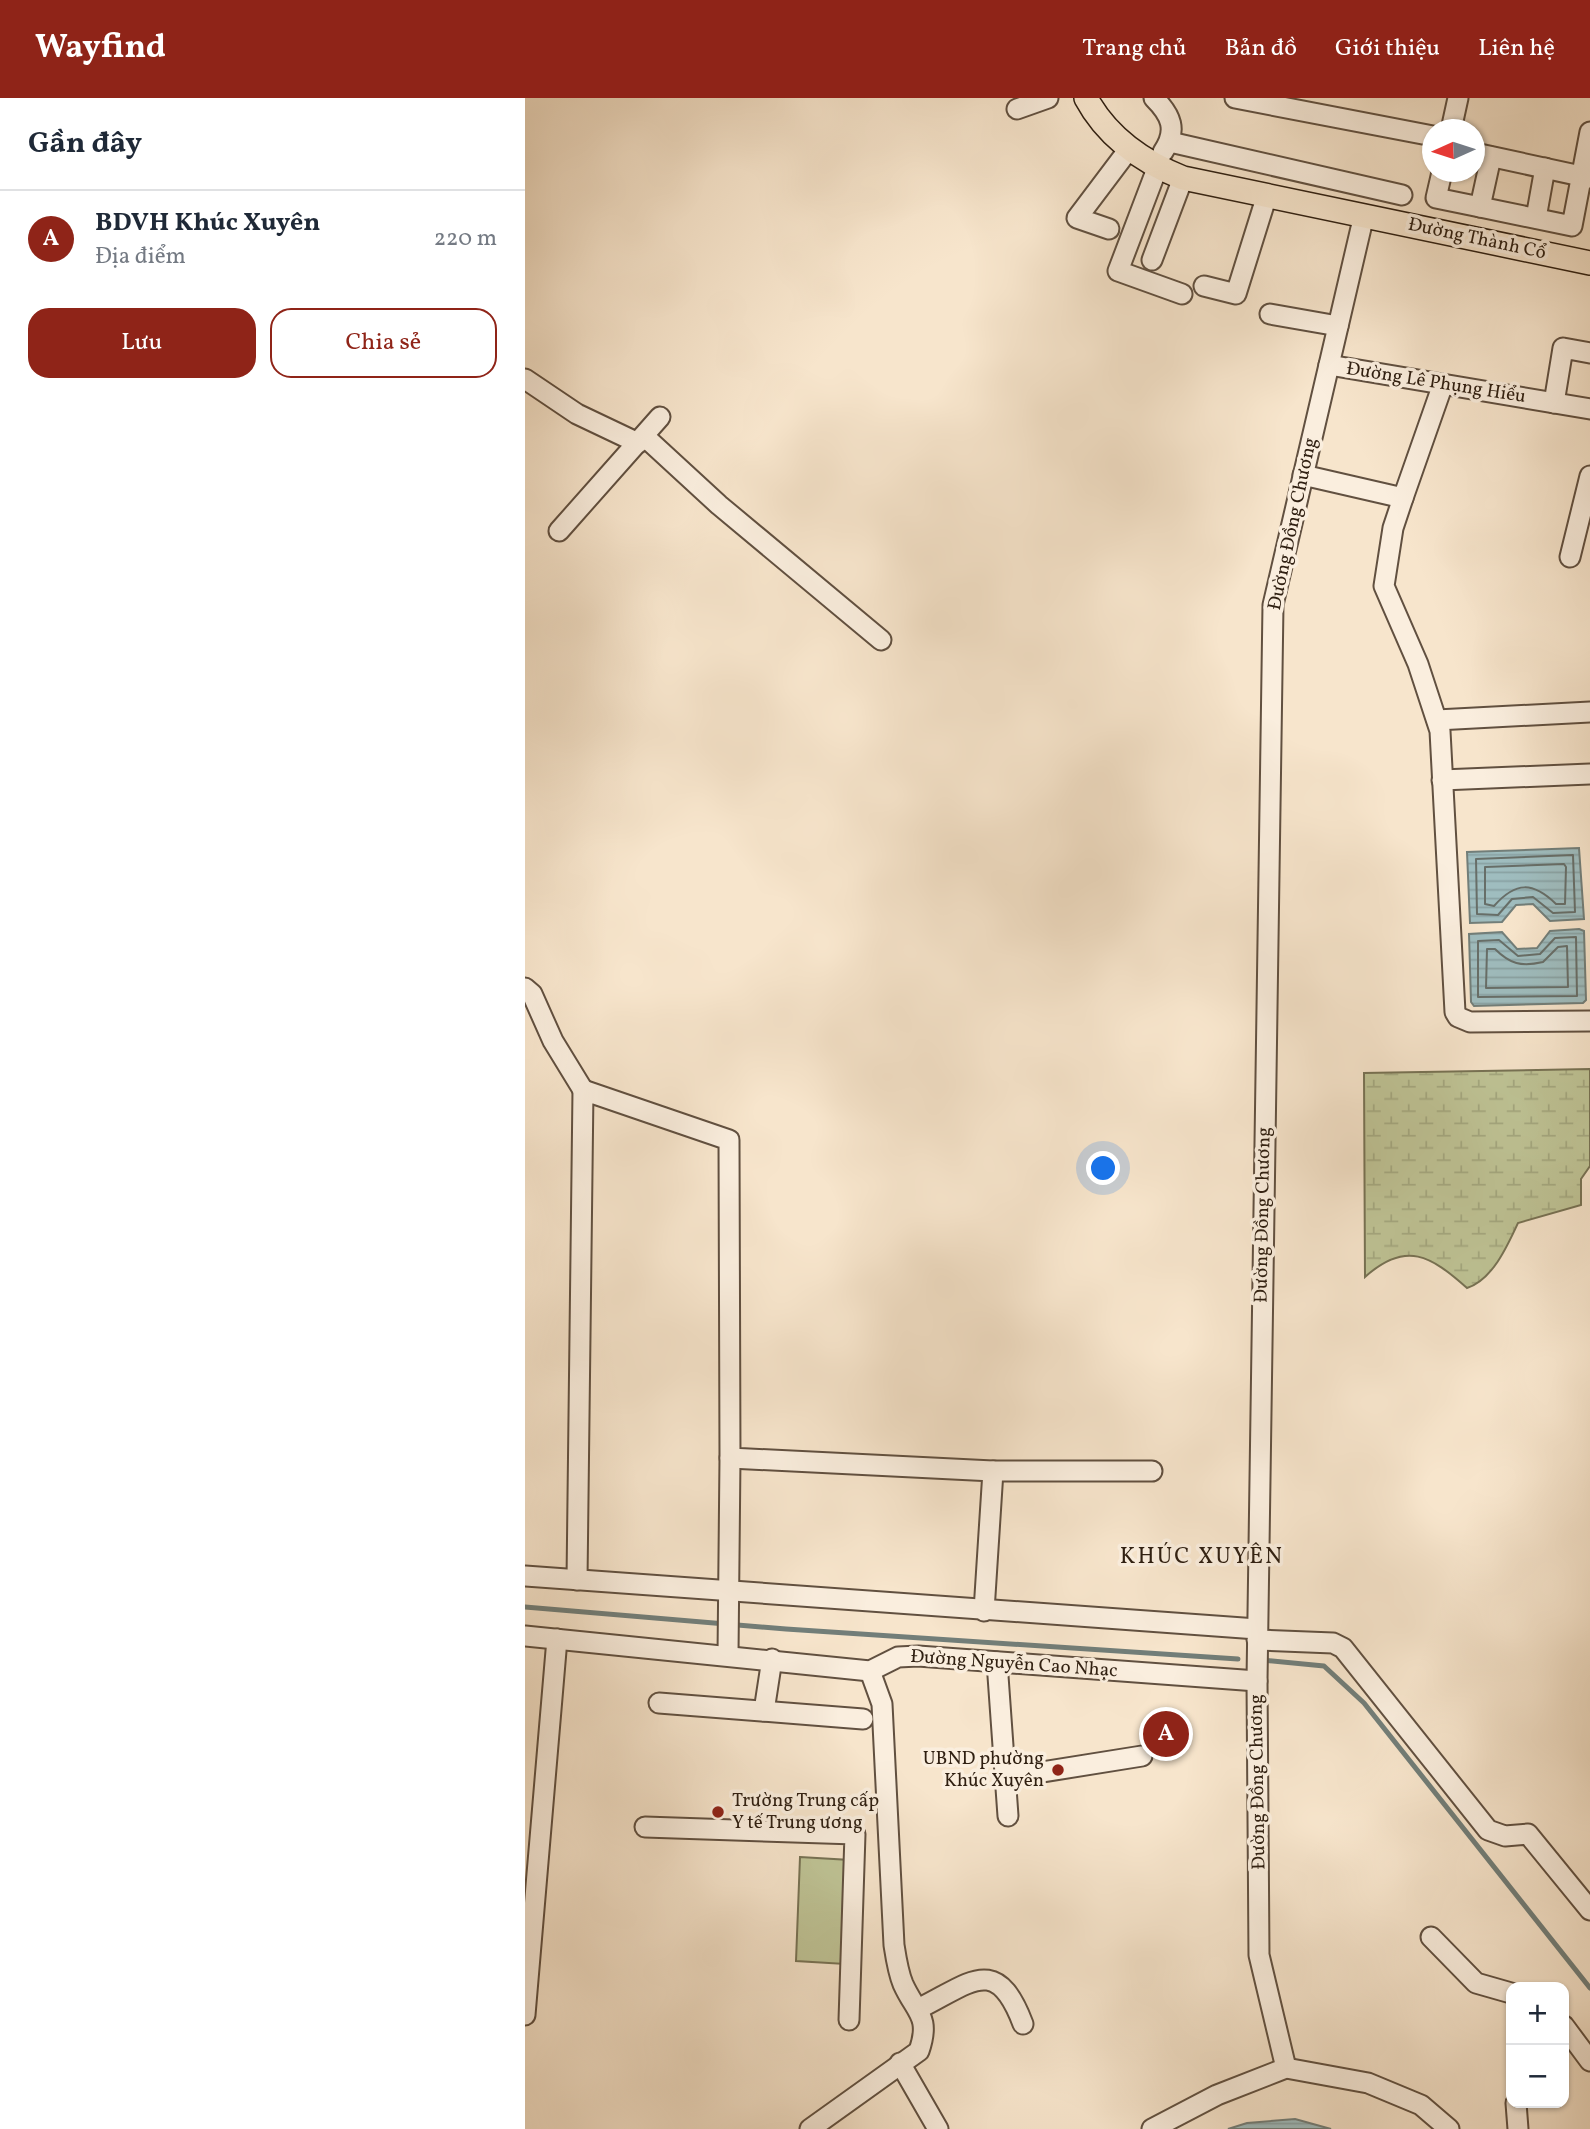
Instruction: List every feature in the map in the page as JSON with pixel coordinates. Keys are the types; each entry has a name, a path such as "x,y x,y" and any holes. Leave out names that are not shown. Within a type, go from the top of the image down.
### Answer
{"main road":[{"path":"1086,98 1103,124 1129,149 1183,178 1364,215"},
{"name":"Đường Thành Cổ","path":"1364,215 1590,263"}],"street":[{"path":"1017,109 1048,98"},
{"path":"1154,98 1169,113 1173,131 1170,142 1156,165 1118,271 1182,294"},
{"path":"1235,98 1422,134"},
{"path":"1453,119 1458,98"},
{"path":"1440,182 1436,198 1572,226 1586,177 1590,132"},
{"path":"1170,142 1402,195"},
{"path":"1109,229 1077,218 1129,149"},
{"path":"1485,155 1586,177"},
{"path":"1536,218 1545,168"},
{"path":"1152,260 1183,178"},
{"path":"1480,207 1481,182"},
{"path":"1204,286 1236,294 1267,195"},
{"name":"Đường Lê Phụng Hiểu","path":"1364,215 1329,365 1590,408"},
{"path":"1270,314 1338,326"},
{"path":"1554,403 1563,348 1590,353"},
{"name":"Đường Đồng Chương","path":"1286,2068 1259,1955 1257,1653 1273,605 1329,365"},
{"path":"525,379 577,414 641,439 881,640"},
{"path":"1443,384 1392,528 1384,586 1418,664 1440,731 1455,1012 1458,1017 1470,1022 1590,1021"},
{"path":"559,531 660,417"},
{"path":"1303,475 1403,498"},
{"path":"1570,557 1590,475"},
{"path":"1437,720 1590,712"},
{"path":"1442,780 1590,774"},
{"path":"525,988 532,995 553,1041 583,1090 577,1580"},
{"path":"583,1090 729,1140 728,1648"},
{"path":"730,1458 993,1471 1152,1471"},
{"path":"984,1611 993,1471"},
{"path":"525,1576 730,1597 984,1611 1257,1653 1333,1643 1343,1648 1488,1830 1505,1836 1528,1834 1590,1910"},
{"path":"525,1636 728,1648 772,1659 870,1671 882,1703 894,1945 903,1983 925,2022 919,2051 810,2129"},
{"path":"525,2015 557,1639"},
{"name":"Đường Nguyễn Cao Nhạc","path":"870,1671 905,1656 997,1662 1257,1653"},
{"path":"764,1711 772,1659"},
{"path":"997,1662 1008,1816"},
{"path":"659,1703 863,1719"},
{"path":"1005,1778 1142,1756"},
{"path":"645,1828 855,1834 849,2020"},
{"path":"1431,1937 1476,1983 1506,1992"},
{"path":"918,2009 969,1984 986,1980 998,1981 1007,1989 1023,2024"},
{"path":"1569,2033 1590,2061"},
{"path":"900,2063 938,2129"},
{"path":"1152,2129 1217,2095 1286,2068 1368,2083 1420,2105 1449,2129"},
{"path":"1516,2108 1518,2129"}],"green space":[{"path":"1590,1069 1590,1166 1581,1179 1581,1205 1518,1223 1504,1252 1491,1270 1476,1284 1467,1288 1442,1268 1418,1257 1393,1259 1365,1277 1364,1073"},
{"path":"800,1857 850,1860 845,1964 796,1961"}],"water":[{"path":"1579,848 1584,919 1550,921 1533,904 1516,905 1502,922 1470,923 1467,852"},
{"path":"1550,931 1584,931 1586,1000 1583,1003 1474,1006 1471,1002 1469,934 1502,932 1517,949 1537,948"},
{"path":"1295,2119 1331,2129 1228,2129 1247,2123"}],"waterway":[{"path":"525,1607 786,1629 1238,1659"},
{"path":"1262,1660 1324,1666 1364,1703 1590,1988"}],"place":[{"name":"BDVH Khúc Xuyên","path":"1166,1734"},
{"name":"UBND phường Khúc Xuyên","path":"1058,1770"},
{"name":"Trường Trung cấp Y tế Trung ương","path":"718,1812"}],"district":[{"name":"KHÚC XUYÊN","path":"1202,1557"}]}
